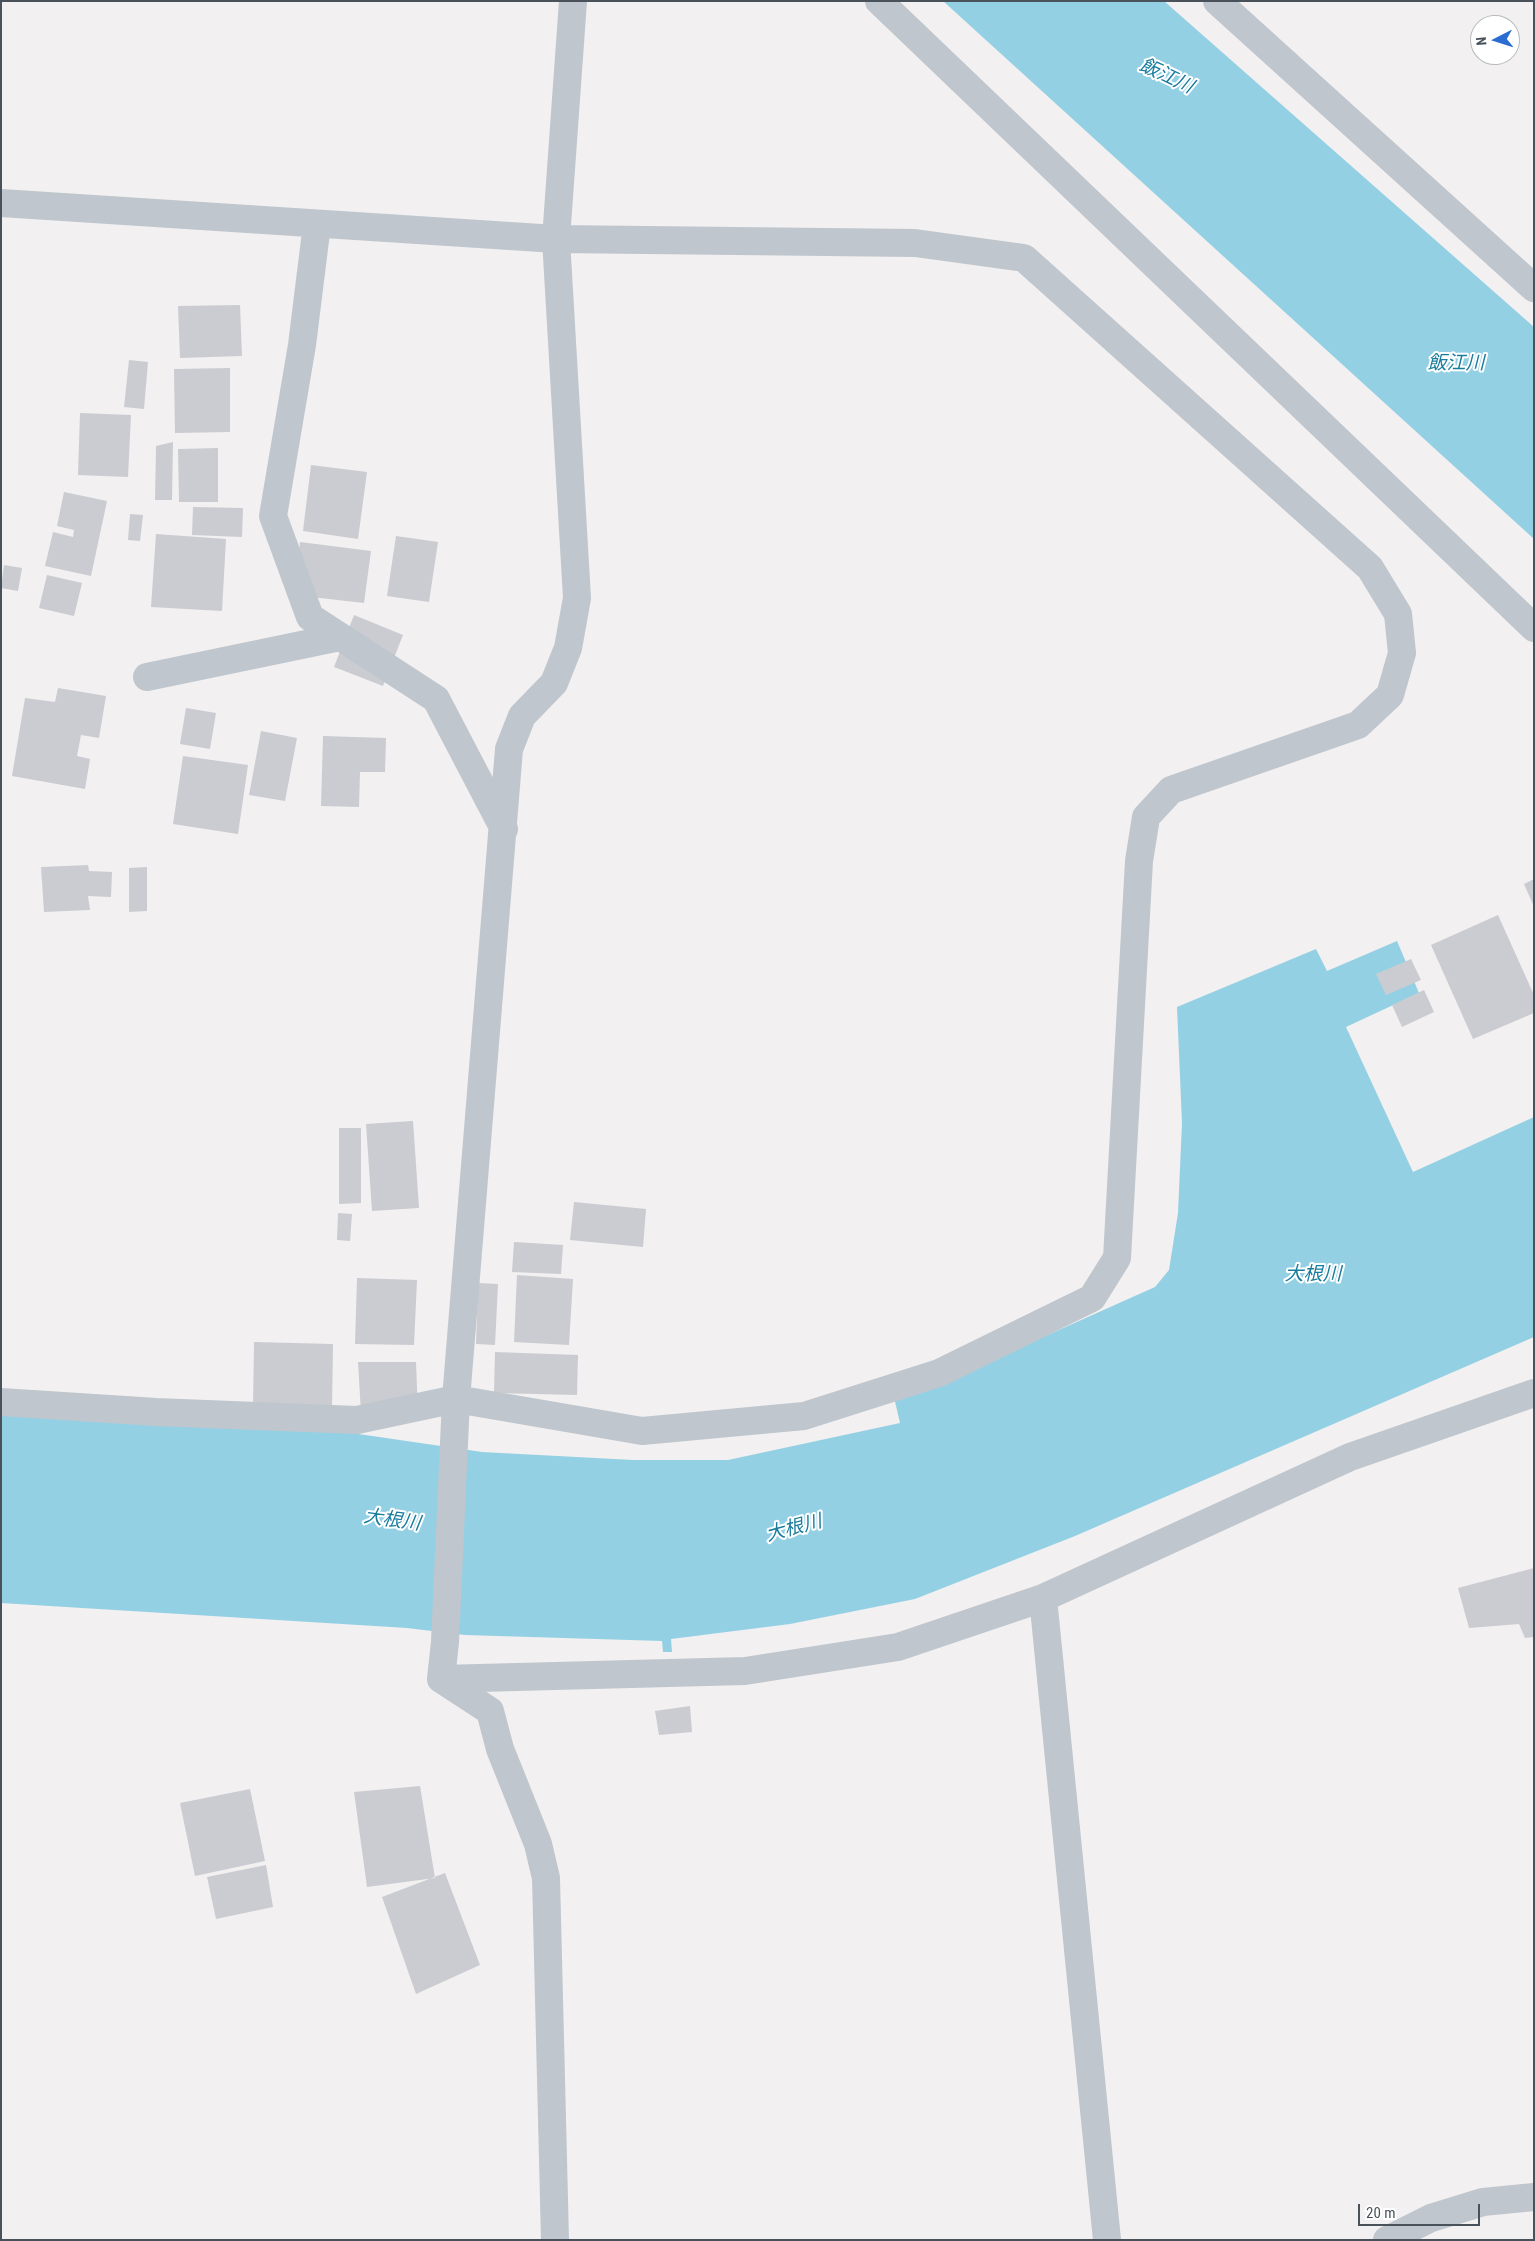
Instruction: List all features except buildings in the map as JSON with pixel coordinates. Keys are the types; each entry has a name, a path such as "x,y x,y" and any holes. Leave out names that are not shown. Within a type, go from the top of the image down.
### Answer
{"street":[{"path":"441,1679 445,1642 456,1406 509,749 522,716 554,684 568,648 577,598 556,240 573,1"},
{"path":"879,1 1534,628"},
{"path":"1216,1 1534,288"},
{"path":"1,202 556,240 915,243 1024,258 1370,568 1398,614 1402,653 1390,695 1358,725 1171,790 1146,817 1139,861 1117,1258 1092,1298 939,1373 804,1416 642,1431 456,1406 357,1420 156,1412 1,1402"},
{"path":"317,224 302,345 273,516 310,618 436,699 504,829"},
{"path":"147,676 340,637"},
{"path":"441,1679 745,1671 898,1647 1043,1598 1350,1457 1534,1394"},
{"path":"1043,1598 1107,2240"},
{"path":"441,1679 490,1711 500,1749 538,1844 546,1878 555,2240"},
{"path":"1387,2240 1431,2218 1482,2202 1534,2197"}],"water":[{"name":"飯江川","path":"943,1 1164,1 1534,327 1534,539"},
{"name":"大根川","path":"1397,941 1419,993 1346,1027 1413,1172 1534,1117 1534,1337 1075,1536 915,1599 790,1624 671,1639 672,1652 663,1652 662,1641 465,1635 407,1628 1,1603 1,1406 235,1416 482,1452 633,1460 728,1460 900,1423 893,1393 911,1396 1155,1287 1169,1270 1178,1213 1182,1123 1177,1007 1316,949 1327,971"}]}
